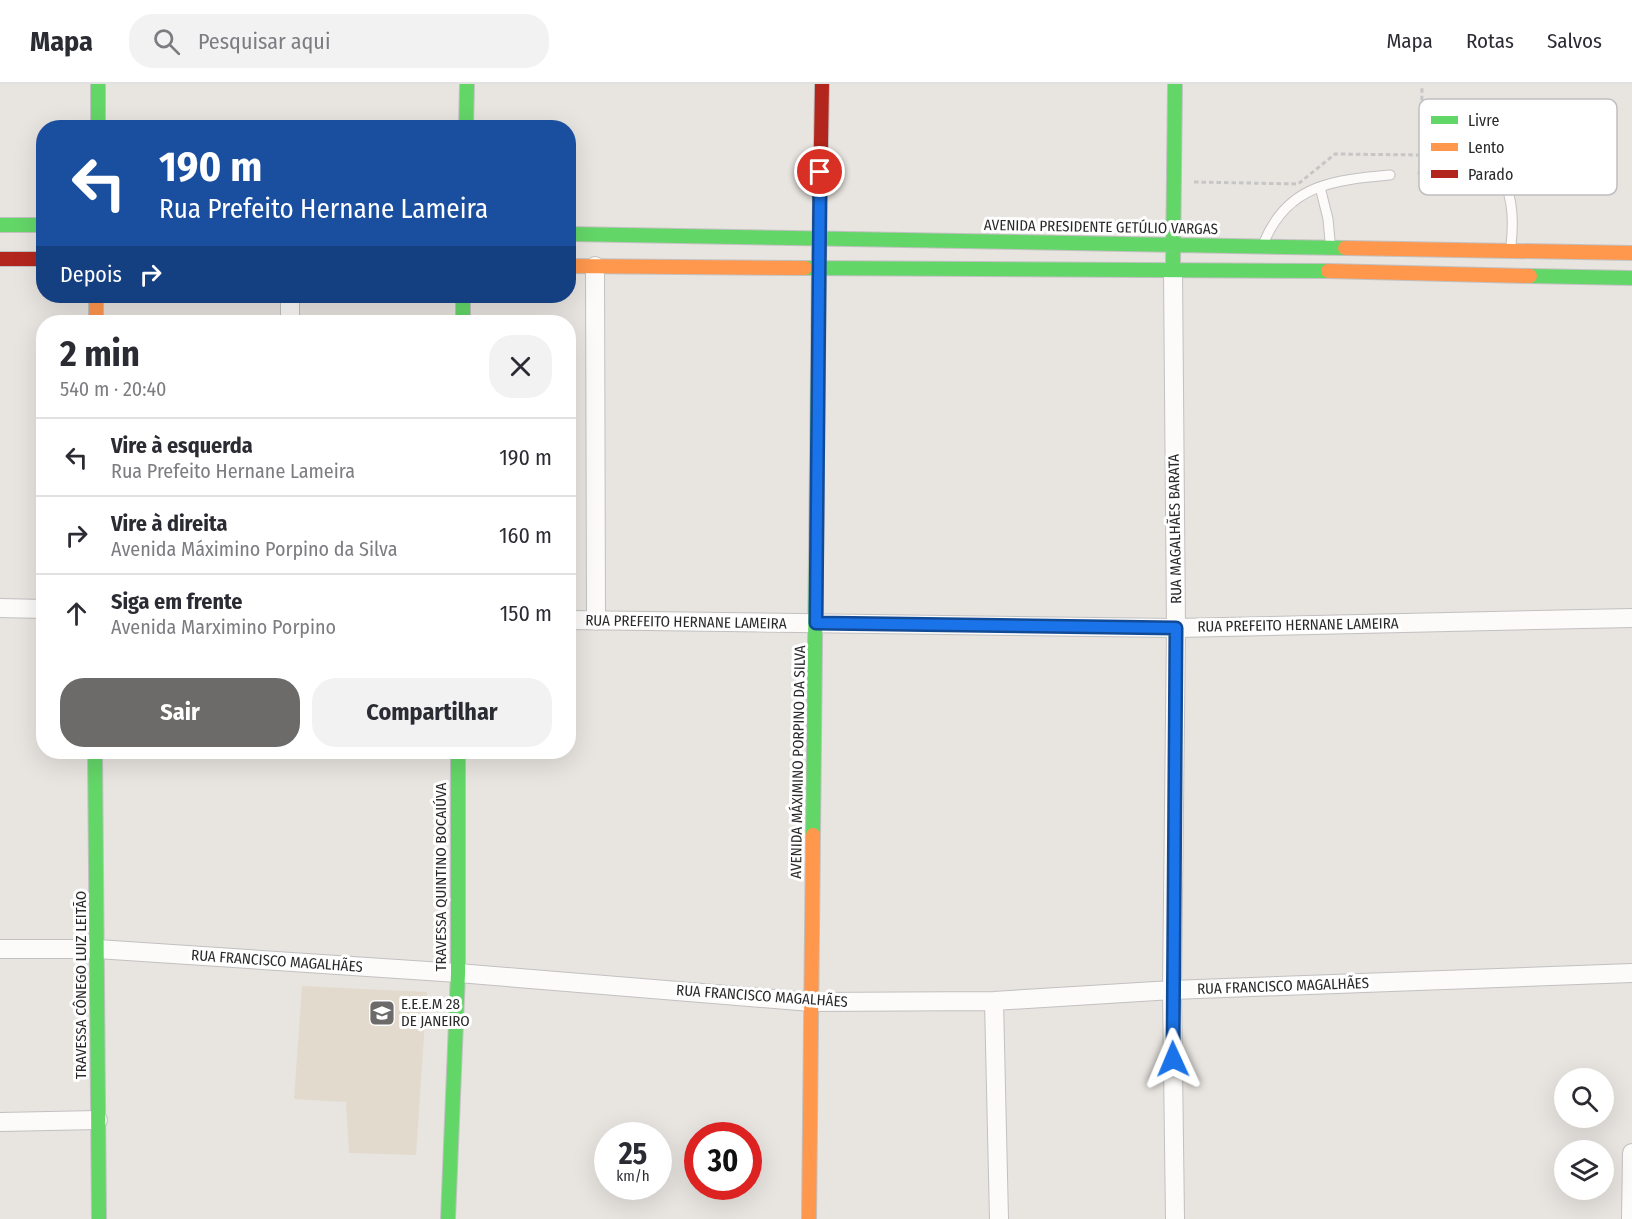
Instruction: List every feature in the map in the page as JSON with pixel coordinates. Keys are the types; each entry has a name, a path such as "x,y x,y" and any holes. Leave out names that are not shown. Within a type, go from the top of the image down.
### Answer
{"main road":[{"path":"98,84 98,120"},
{"path":"466,120 467,84"},
{"name":"AVENIDA MÁXIMINO PORPINO DA SILVA","path":"809,1219 822,84"},
{"path":"1173,272 1175,84"},
{"path":"0,225 36,225"},
{"name":"AVENIDA PRESIDENTE GETÚLIO VARGAS","path":"576,234 1330,247 1511,262 1632,278"},
{"name":"AVENIDA PRESIDENTE GETÚLIO VARGAS","path":"576,266 1173,272 1330,271 1511,262 1632,252"},
{"path":"0,259 36,259"},
{"name":"TRAVESSA CÔNEGO LUIZ LEITÃO","path":"95,759 99,1219"},
{"name":"TRAVESSA QUINTINO BOCAIÚVA","path":"448,1219 458,973 458,759"}],"street":[{"path":"595,266 596,621"},
{"name":"RUA MAGALHÃES BARATA","path":"1173,272 1176,628 1172,990 1175,1219"},
{"path":"0,608 36,609"},
{"name":"RUA PREFEITO HERNANE LAMEIRA","path":"576,620 1176,628 1632,618"},
{"name":"RUA FRANCISCO MAGALHÃES","path":"0,949 97,948 458,973 811,1002 994,1001 1172,990 1632,973"},
{"path":"994,1001 999,1219"},
{"path":"0,1122 98,1120"},
{"path":"1631,1219 1632,1153"}],"lane":[{"path":"1263,246 1273,222 1298,196 1347,180 1390,175"},
{"path":"1320,187 1329,219 1330,271"},
{"path":"1508,195 1513,226 1511,262"}],"path":[{"path":"1422,86 1422,99"},
{"path":"1174,182 1298,184 1335,154 1419,155"}],"shaded area":[{"path":"302,986 427,992 416,1155 349,1153 346,1102 294,1099"}],"traffic: fast":[{"path":"98,84 98,120"},
{"path":"466,120 467,84"},
{"path":"1173,262 1175,84"},
{"path":"0,225 36,225"},
{"path":"576,234 1345,248"},
{"path":"805,268 1328,271"},
{"path":"813,835 819,269"},
{"path":"1530,276 1632,278"},
{"path":"463,303 463,315"},
{"path":"95,759 99,1219"},
{"path":"448,1219 458,973 458,759"}],"traffic: slow":[{"path":"1345,248 1632,253"},
{"path":"576,266 805,268"},
{"path":"1328,271 1530,276"},
{"path":"96,303 96,315"},
{"path":"809,1219 813,835"}],"traffic: jam":[{"path":"819,261 822,84"},
{"path":"0,259 36,259"}],"place":[{"name":"E.E.E.M 28 DE JANEIRO","path":"382,1013"}],"route":[{"path":"820,172 816,623 1176,628 1173,1059"}]}
